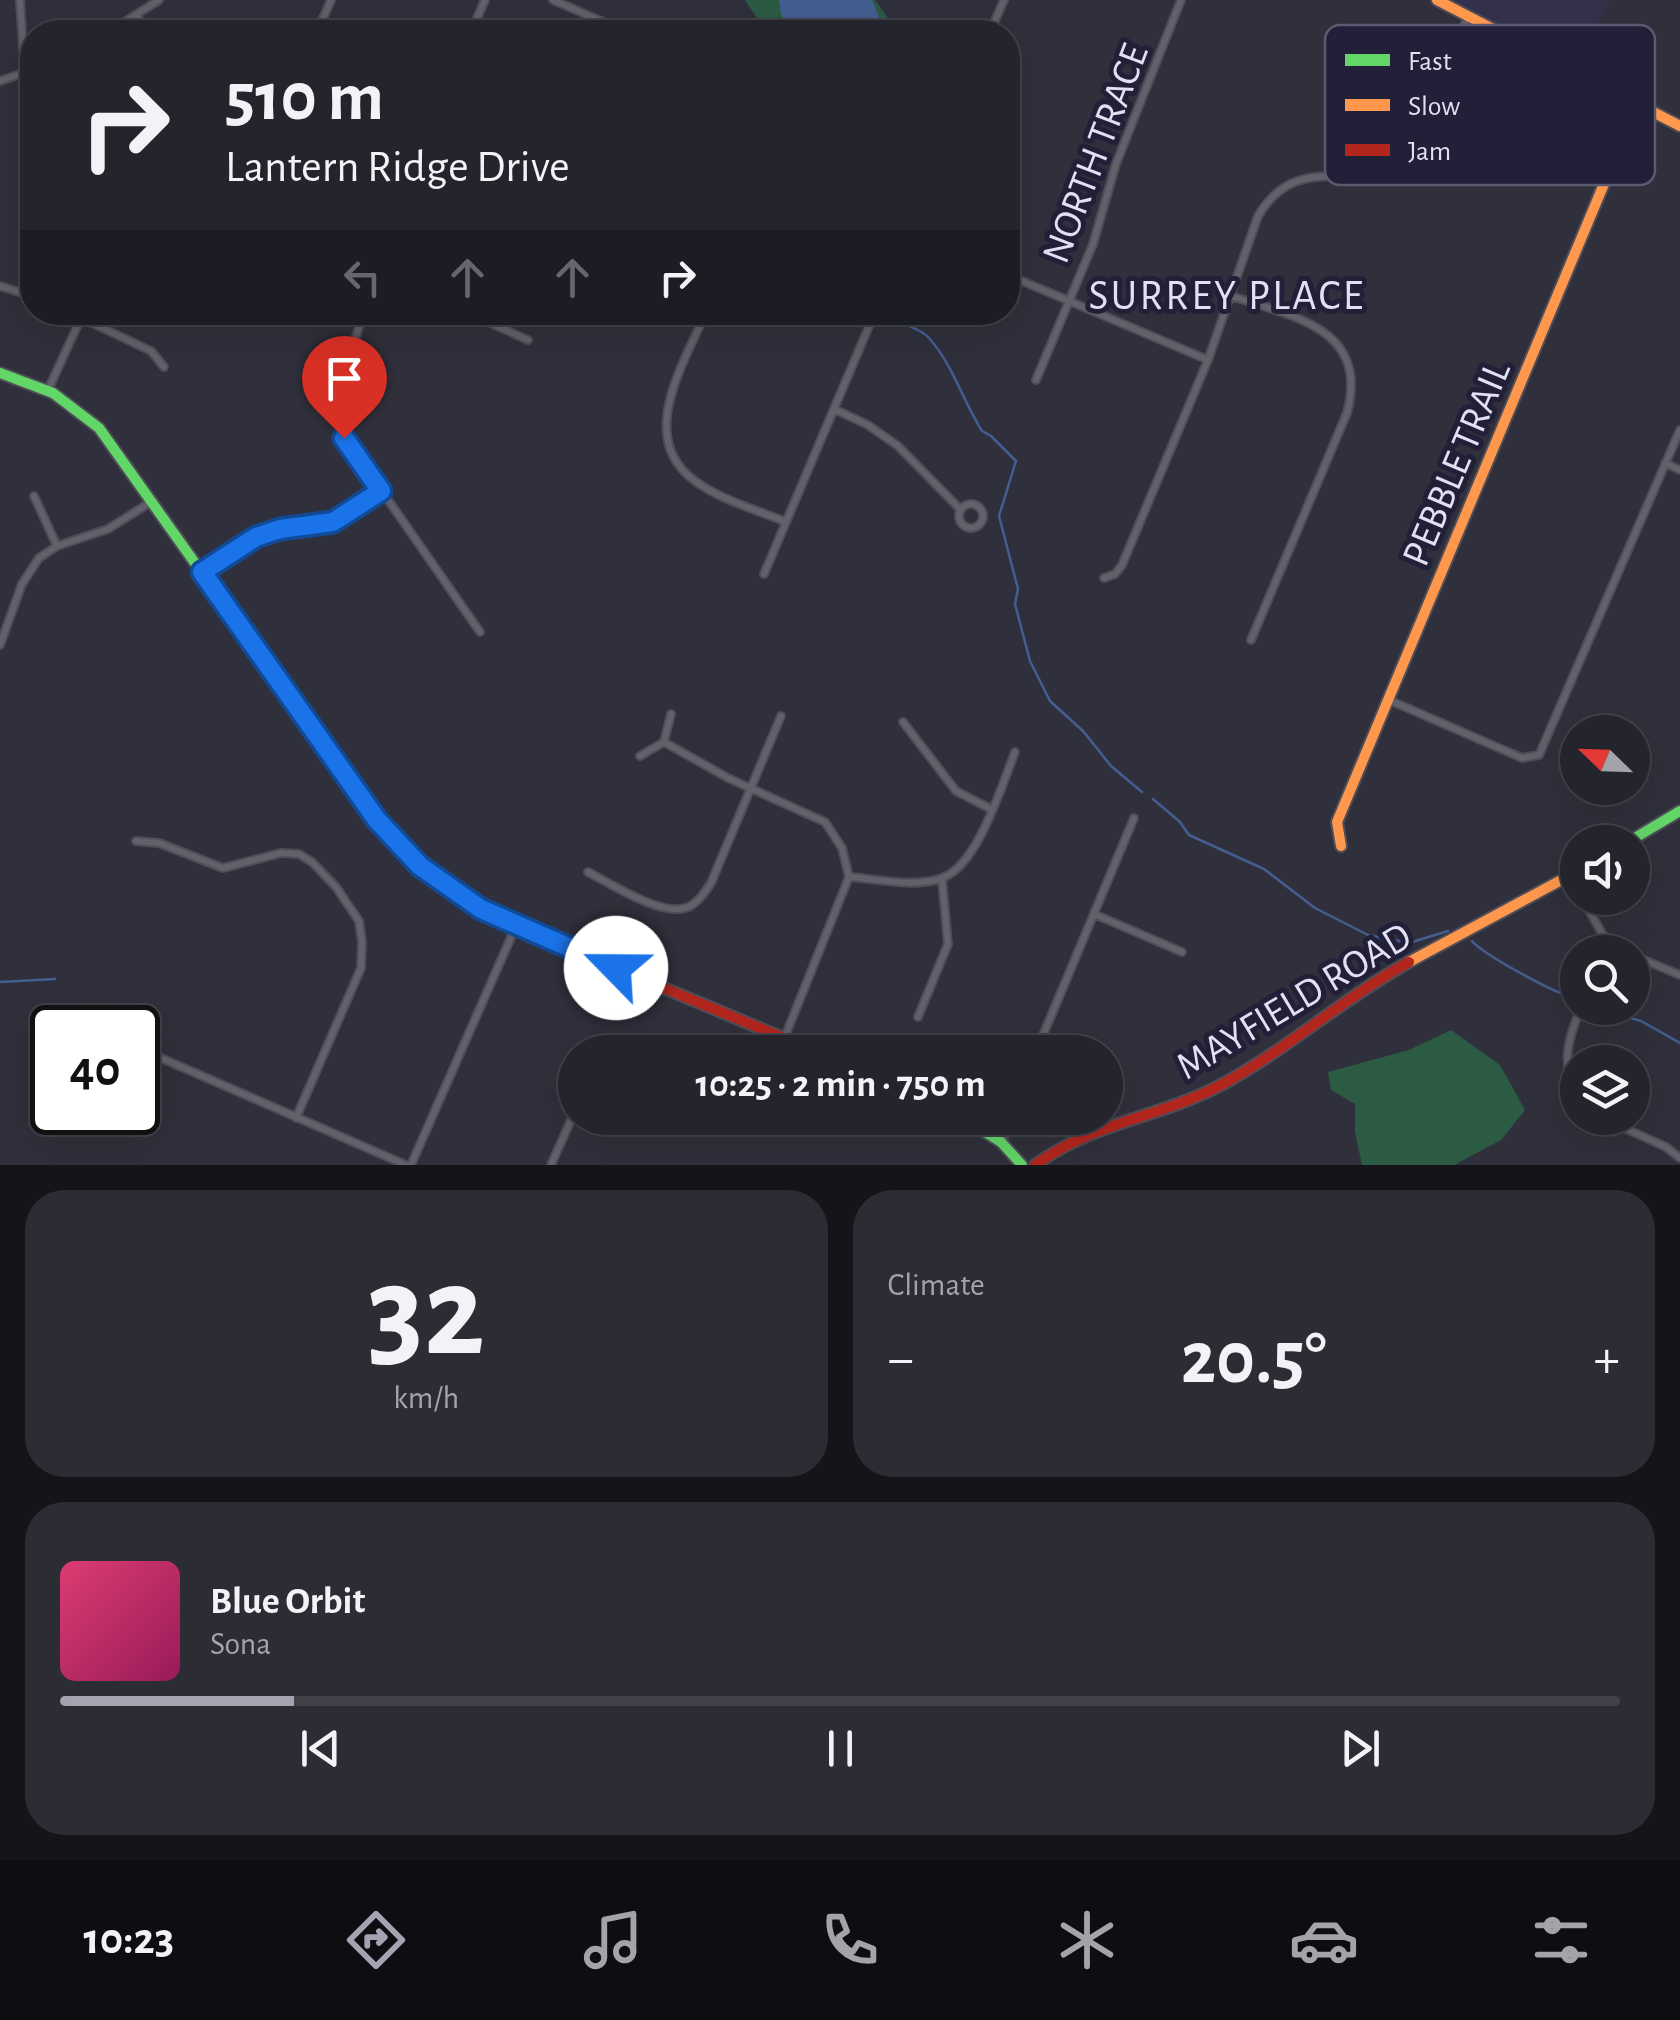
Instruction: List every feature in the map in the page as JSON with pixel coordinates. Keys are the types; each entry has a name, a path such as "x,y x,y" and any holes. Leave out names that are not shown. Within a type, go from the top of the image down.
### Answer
{"street":[{"path":"130,20 160,0"},
{"path":"553,0 599,20"},
{"name":"NORTH TRACE","path":"1036,380 1093,244 1116,164 1181,0"},
{"path":"1438,0 1485,25"},
{"path":"137,16 140,20"},
{"path":"1464,25 1468,16"},
{"path":"1655,114 1680,126"},
{"path":"1104,578 1115,574 1122,565 1208,360 1258,216 1278,190 1310,176 1325,177"},
{"name":"PEBBLE TRAIL","path":"1341,846 1338,822 1604,185"},
{"path":"1020,280 1208,360"},
{"path":"1231,296 1323,330 1343,352 1352,383 1347,413 1251,640"},
{"path":"48,390 78,325"},
{"path":"96,325 151,351 164,367"},
{"path":"360,325 338,384 336,406 344,438 480,632"},
{"path":"495,325 528,340"},
{"path":"701,325 666,414 668,444 674,458 693,480 786,522"},
{"path":"764,574 870,325"},
{"path":"0,373 48,390 99,428 317,737 394,839 449,890 516,926 775,1035"},
{"path":"834,410 868,425 898,446 961,510"},
{"path":"1388,700 1522,758 1538,754 1680,430"},
{"path":"1666,464 1680,470"},
{"path":"202,572 256,537 280,529 333,522 381,491"},
{"path":"34,496 57,546"},
{"path":"0,645 26,574 39,558 57,546 108,529 152,502"},
{"path":"640,756 664,742 671,714"},
{"path":"588,872 654,905 688,908 711,883 781,716"},
{"path":"903,722 956,791 991,809"},
{"path":"664,742 825,822 838,837 848,877 786,1035"},
{"path":"848,877 942,879 962,865 1015,752"},
{"path":"1650,829 1680,811"},
{"path":"1043,1035 1134,818"},
{"path":"136,842 158,843 223,868 281,853 298,854 312,862 336,887 358,922 361,968 296,1118"},
{"path":"918,1017 948,944 942,879"},
{"name":"MAYFIELD ROAD","path":"1036,1165 1062,1143 1106,1123 1174,1106 1223,1084 1365,987 1560,882"},
{"path":"1094,914 1182,952"},
{"path":"160,1058 409,1165 516,926"},
{"path":"1650,963 1680,976"},
{"path":"551,1165 564,1135"},
{"path":"990,1135 1022,1165"},
{"path":"1001,1142 1005,1135"},
{"path":"1640,1135 1680,1158"}],"shaded area":[{"path":"1437,0 1609,0 1597,25 1482,25"}],"green space":[{"path":"745,0 875,0 889,20 758,20"},
{"path":"1451,1030 1500,1065 1525,1110 1501,1140 1454,1165 1362,1165 1355,1132 1355,1104 1331,1090 1328,1072 1409,1050"}],"water":[{"path":"779,0 872,0 879,17 784,20"}],"waterway":[{"path":"907,325 929,338 945,360 982,431 1016,461 999,516 1018,589 1015,604 1030,661 1050,701 1083,731 1111,766 1142,792"},
{"path":"1153,799 1189,835 1264,869 1315,908 1368,935 1409,943 1448,931"},
{"path":"1472,941 1518,972 1560,992"},
{"path":"0,982 55,979"},
{"path":"1648,1025 1680,1043"}],"traffic: fast":[{"path":"0,373 53,393 99,428 377,819 420,866 449,889 518,927"},
{"path":"1650,829 1680,811"},
{"path":"990,1135 1022,1165"}],"traffic: slow":[{"path":"1437,0 1485,25"},
{"path":"1655,113 1680,126"},
{"path":"1341,846 1337,822 1604,185"},
{"path":"1409,962 1560,881"}],"traffic: jam":[{"path":"518,927 776,1035"},
{"path":"1035,1165 1079,1139 1217,1087 1409,962"}],"district":[{"name":"SURREY PLACE","path":"1227,294"}],"route":[{"path":"344,438 381,491 333,522 280,529 256,537 202,572 377,820 420,866 481,909 616,968"}]}
